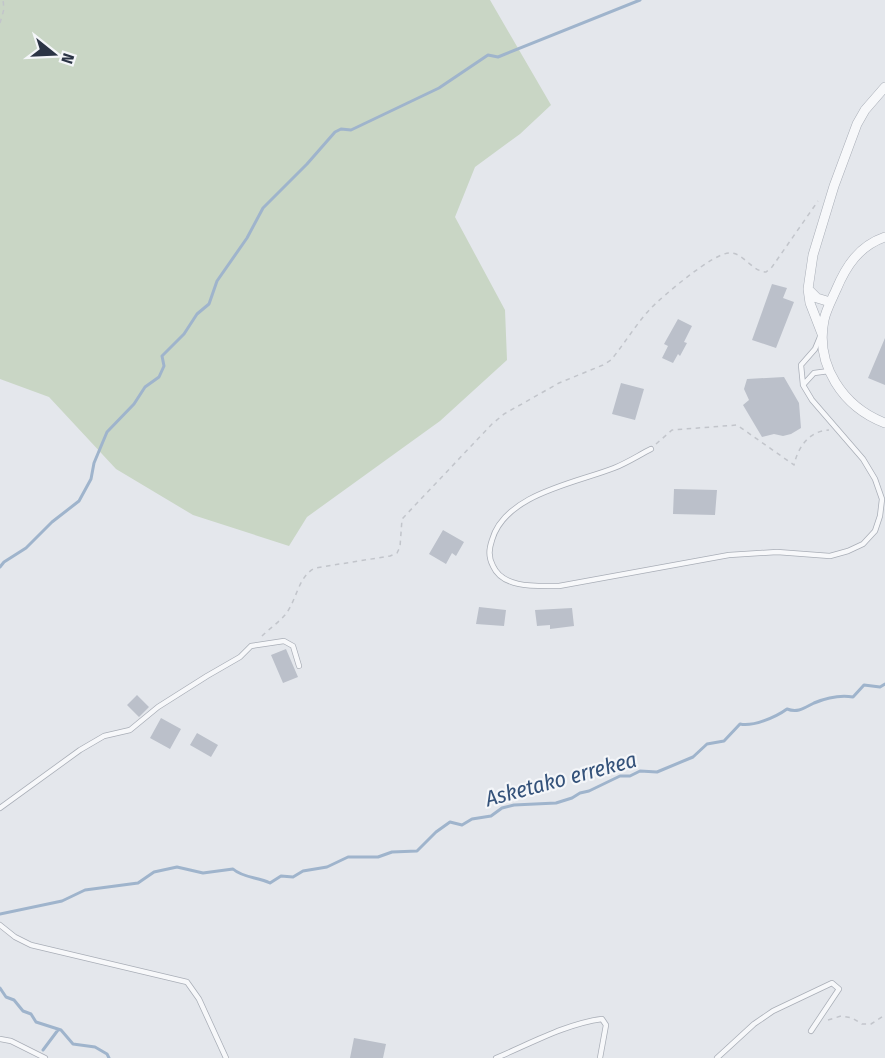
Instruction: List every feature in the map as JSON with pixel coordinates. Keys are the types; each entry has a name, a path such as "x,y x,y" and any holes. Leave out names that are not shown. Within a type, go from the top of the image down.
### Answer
{"street":[{"path":"822,334 810,303 809,274 834,186 854,132 865,110 885,87"},
{"path":"885,237 868,245 852,260 830,302 824,318 822,334 829,371 842,393 852,404 885,423"},
{"path":"808,289 817,298 830,302"}],"lane":[{"path":"651,449 616,468 541,493 520,505 503,520 494,534 489,552 493,567 500,577 518,584 559,586 729,555 777,552 830,556 863,544 875,531 880,516 882,499 875,479 863,459 812,400 803,385 801,365 815,349 822,334"},
{"path":"803,385 814,373 829,371"},
{"path":"0,808 80,750 104,736 130,730 158,707 207,675 240,657 251,646 284,640 293,646 299,666"},
{"path":"0,925 15,937 31,945 188,982 199,999 226,1058"},
{"path":"717,1058 754,1024 772,1011 832,983 839,989 811,1031"},
{"path":"496,1058 562,1030 602,1019 606,1025 600,1058"},
{"path":"0,1040 22,1046 45,1058"}],"path":[{"path":"0,23 4,9 3,0"},
{"path":"251,646 285,615 309,570 397,553 400,547 402,519 504,414 559,383 611,360 652,307 714,257 730,253 737,255 758,271 766,272 772,267 818,202"},
{"path":"651,449 672,430 737,425 794,465 797,451 812,435 825,430 838,430"},
{"path":"820,1017 827,1021 841,1016 852,1018 862,1024 871,1024 885,1015"}],"green space":[{"path":"0,0 490,0 551,105 520,134 475,167 455,217 505,310 507,360 440,421 307,517 289,546 193,515 116,469 49,397 0,379"}],"building":[{"path":"772,284 787,288 783,298 794,302 776,348 752,340"},
{"path":"678,319 692,326 684,342 687,343 673,363 662,358 668,346 664,344"},
{"path":"885,338 885,385 868,378"},
{"path":"784,377 799,403 801,428 783,436 774,434 762,437 743,405 749,400 744,389 747,379"},
{"path":"621,383 644,389 635,420 612,414"},
{"path":"674,489 717,490 715,515 673,514"},
{"path":"443,530 464,542 456,556 452,553 446,564 429,554"},
{"path":"479,607 506,610 504,626 476,624"},
{"path":"572,608 574,626 550,629 550,625 537,626 535,610"},
{"path":"286,649 298,677 283,683 271,655"},
{"path":"137,695 149,707 139,717 127,705"},
{"path":"161,718 181,729 170,749 150,738"},
{"path":"197,733 218,745 211,757 190,745"},
{"path":"354,1038 386,1044 383,1058 350,1058"}],"waterway":[{"path":"0,567 26,548 52,522 79,501 91,479 94,463 107,432 134,404 145,387 159,377 164,366 162,356 184,334 197,314 209,304 217,281 247,238 263,208 335,132 341,129 351,130 439,88 488,55 498,57 640,0"},
{"name":"Asketako errekea","path":"0,914 62,901 85,890 138,883 154,872 177,867 203,873 233,869 241,874 270,883 281,876 293,877 303,871 327,867 348,857 378,857 392,852 417,851 450,822 462,825 472,819 491,816 502,808 514,805 556,803 620,776 630,776 640,771 657,772 693,757 707,744 724,741 740,724 758,723 787,709 801,709 828,698 853,697 864,685 880,687 885,684"},
{"path":"0,988 6,997 14,1000 23,1011 31,1014 36,1022 61,1030 73,1044 95,1047 107,1054 109,1058"},
{"path":"43,1050 58,1030"}]}
